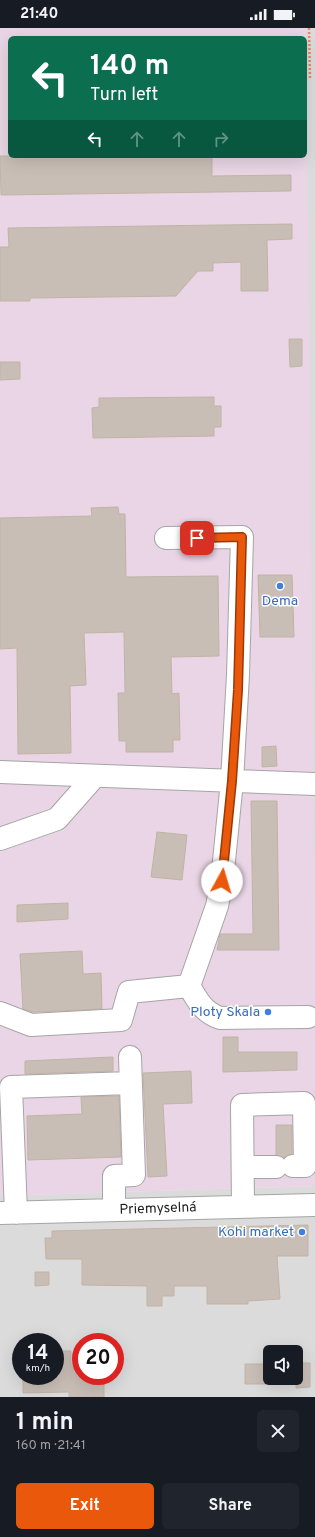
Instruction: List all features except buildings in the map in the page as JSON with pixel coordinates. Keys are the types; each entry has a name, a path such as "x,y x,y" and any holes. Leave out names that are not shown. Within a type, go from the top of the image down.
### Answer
{"street":[{"path":"166,538 242,537 238,675 232,781 222,881 217,906 189,986 202,1008 210,1015 220,1018 308,1017"},
{"path":"0,772 315,784"},
{"path":"0,839 57,819 95,776"},
{"path":"0,1013 31,1025 121,1020 129,992 189,986"},
{"path":"114,1210 114,1176 134,1175 130,1056"},
{"path":"8,1213 11,1087 131,1083"},
{"path":"243,1168 305,1166 304,1103 242,1105 243,1207"},
{"name":"Priemyselná","path":"8,1213 315,1205"}],"path":[{"path":"309,28 310,78"}],"shaded area":[{"path":"0,28 306,28 306,36 8,36 8,158 307,158 307,127 315,921 315,1186 0,1196"},
{"path":"306,28 315,28 315,921 308,381"},
{"path":"315,1186 315,1397 0,1397 0,1196"}],"place":[{"name":"Dema","path":"280,586"},
{"name":"Ploty Skala","path":"268,1012"},
{"name":"Kohi market","path":"302,1232"}],"route":[{"path":"197,538 242,537 238,690 232,781 222,881"}]}
